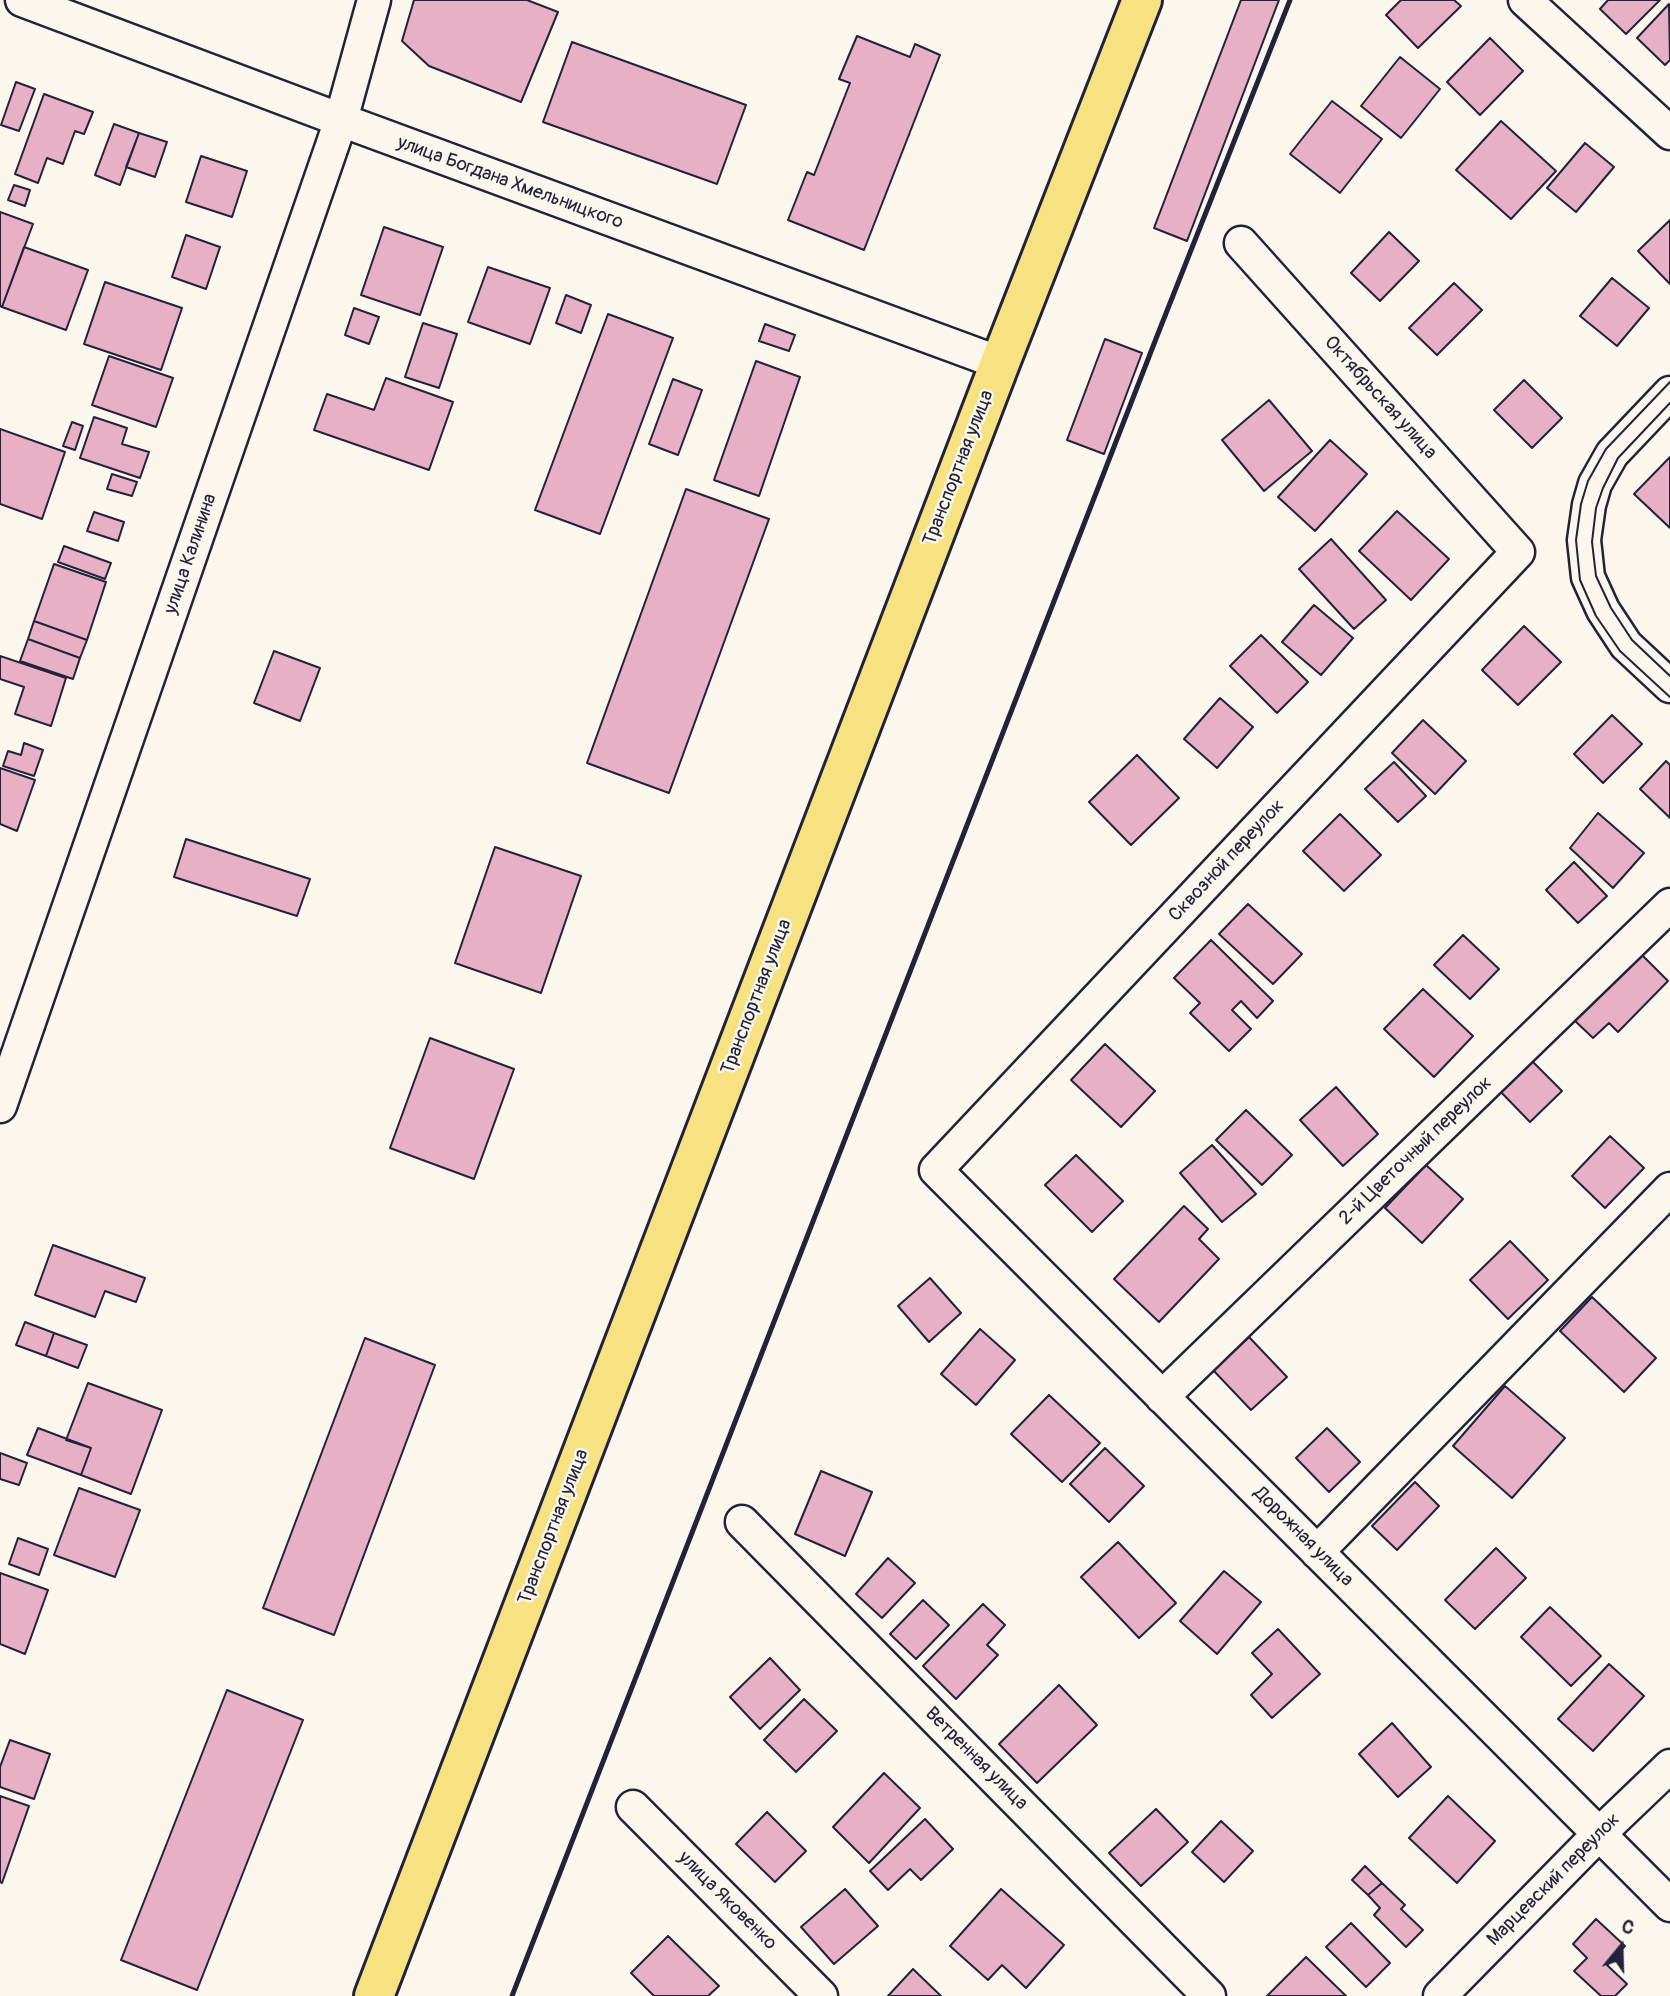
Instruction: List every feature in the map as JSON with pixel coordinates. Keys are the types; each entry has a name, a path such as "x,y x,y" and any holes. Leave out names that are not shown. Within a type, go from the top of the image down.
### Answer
{"main road":[{"name":"Транспортная улица","path":"374,1996 1000,363 1142,0"}],"street":[{"name":"улица Богдана Хмельницкого","path":"22,0 1000,363"},
{"name":"улица Калинина","path":"0,1106 341,120 374,0"},
{"path":"1525,0 1670,133"},
{"name":"Октябрьская улица","path":"1241,243 1518,552"},
{"path":"1670,393 1612,454 1595,484 1584,540 1588,577 1603,610 1626,645 1670,686"},
{"name":"Сквозной переулок","path":"936,1170 1518,552"},
{"name":"2-й Цветочный переулок","path":"1162,1396 1670,905"},
{"name":"Дорожная улица","path":"936,1170 1670,1905"},
{"path":"1317,1552 1670,1189"},
{"name":"Ветренная улица","path":"742,1522 1209,1996"},
{"name":"Марцевский переулок","path":"1440,1996 1599,1834 1670,1766"},
{"name":"улица Яковенко","path":"633,1807 821,1996"}],"building":[{"path":"414,0 527,0 558,12 521,102 429,66 402,41"},
{"path":"1241,0 1279,0 1187,241 1154,228"},
{"path":"1401,0 1454,0 1461,6 1418,48 1386,15"},
{"path":"1608,0 1660,0 1626,34 1600,9"},
{"path":"1669,4 1670,60 1665,65 1637,38"},
{"path":"857,36 910,57 915,44 940,55 864,250 788,220 807,172 814,175 850,83 839,79"},
{"path":"1490,38 1523,71 1480,115 1447,82"},
{"path":"572,42 746,105 717,184 543,122"},
{"path":"1400,57 1440,89 1401,138 1361,106"},
{"path":"16,82 35,89 19,131 1,125"},
{"path":"44,94 93,112 84,134 75,131 63,164 47,158 38,183 15,174"},
{"path":"1332,101 1382,139 1340,193 1290,154"},
{"path":"1501,121 1556,171 1511,219 1456,170"},
{"path":"114,124 139,133 120,185 95,175"},
{"path":"139,133 167,142 155,177 126,167"},
{"path":"1585,143 1614,167 1576,212 1547,188"},
{"path":"201,156 247,171 232,217 186,202"},
{"path":"14,185 30,190 25,206 8,200"},
{"path":"0,212 33,224 2,307 0,306"},
{"path":"1670,220 1670,284 1638,251"},
{"path":"384,227 443,247 420,315 361,295"},
{"path":"1389,232 1419,261 1380,301 1351,273"},
{"path":"186,235 220,247 206,289 172,277"},
{"path":"24,247 88,270 66,330 2,307"},
{"path":"488,267 550,288 530,344 468,322"},
{"path":"1612,278 1649,308 1617,346 1580,316"},
{"path":"105,282 182,308 161,370 84,344"},
{"path":"1454,283 1482,310 1437,355 1409,328"},
{"path":"566,295 591,305 581,333 556,323"},
{"path":"354,308 379,317 369,344 345,335"},
{"path":"608,314 673,338 600,534 535,510"},
{"path":"423,323 457,334 439,388 405,377"},
{"path":"765,324 795,335 789,351 759,341"},
{"path":"1105,339 1142,353 1104,454 1067,440"},
{"path":"109,356 173,378 156,427 92,405"},
{"path":"756,361 800,377 759,496 714,480"},
{"path":"386,378 453,402 429,470 314,430 327,394 374,410"},
{"path":"673,379 702,390 678,455 649,444"},
{"path":"1524,380 1562,418 1532,448 1494,410"},
{"path":"1269,400 1312,451 1264,491 1222,440"},
{"path":"94,417 127,428 122,444 149,452 140,478 80,458"},
{"path":"72,422 83,426 75,450 63,446"},
{"path":"0,429 65,452 42,519 0,504"},
{"path":"1330,440 1367,474 1315,531 1278,497"},
{"path":"1670,457 1670,528 1634,494"},
{"path":"112,474 137,482 132,496 107,489"},
{"path":"686,489 769,519 669,793 587,763"},
{"path":"1397,511 1449,559 1411,600 1359,551"},
{"path":"94,512 124,522 118,541 87,531"},
{"path":"1331,539 1386,600 1354,629 1299,569"},
{"path":"64,546 111,563 105,579 58,562"},
{"path":"54,564 106,582 87,640 34,621"},
{"path":"1314,605 1353,638 1321,675 1282,642"},
{"path":"34,621 87,640 80,658 28,639"},
{"path":"1524,626 1561,662 1518,705 1482,670"},
{"path":"1261,635 1308,682 1277,713 1230,666"},
{"path":"28,639 80,658 73,679 20,661"},
{"path":"274,651 320,668 300,721 254,703"},
{"path":"0,656 66,678 51,726 15,714 24,687 0,679"},
{"path":"1220,698 1253,727 1217,768 1184,739"},
{"path":"1612,715 1642,744 1603,783 1574,754"},
{"path":"1423,720 1466,761 1435,794 1392,753"},
{"path":"24,743 43,750 34,776 3,766 8,751 21,755"},
{"path":"1137,755 1179,798 1131,845 1089,802"},
{"path":"1666,761 1670,765 1670,818 1640,789"},
{"path":"1394,762 1426,796 1398,822 1365,789"},
{"path":"0,768 35,780 17,831 0,824"},
{"path":"1598,813 1644,853 1613,888 1570,848"},
{"path":"1340,814 1381,855 1344,891 1303,851"},
{"path":"186,839 310,879 297,916 174,877"},
{"path":"495,847 581,876 541,993 455,963"},
{"path":"1574,862 1607,896 1578,923 1546,890"},
{"path":"1248,904 1302,954 1273,984 1219,934"},
{"path":"1463,935 1499,969 1470,999 1434,965"},
{"path":"1211,940 1273,1001 1257,1018 1241,1001 1232,1010 1251,1029 1229,1051 1190,1013 1200,1003 1174,978"},
{"path":"1639,952 1668,981 1618,1032 1609,1023 1593,1038 1573,1019"},
{"path":"1423,989 1473,1036 1434,1077 1384,1029"},
{"path":"430,1038 514,1069 474,1179 390,1148"},
{"path":"1105,1044 1155,1091 1121,1127 1071,1080"},
{"path":"1528,1057 1562,1091 1530,1122 1496,1087"},
{"path":"1336,1087 1378,1134 1343,1166 1300,1120"},
{"path":"1246,1110 1292,1155 1262,1185 1216,1140"},
{"path":"1610,1136 1644,1168 1605,1208 1572,1176"},
{"path":"1212,1145 1256,1194 1222,1222 1180,1173"},
{"path":"1076,1155 1123,1201 1092,1232 1045,1185"},
{"path":"1426,1165 1463,1199 1422,1243 1385,1208"},
{"path":"1184,1206 1208,1229 1199,1239 1219,1259 1159,1322 1114,1279"},
{"path":"1510,1241 1548,1280 1508,1319 1470,1280"},
{"path":"53,1245 145,1278 136,1302 105,1291 95,1317 35,1295"},
{"path":"930,1278 961,1313 929,1342 898,1306"},
{"path":"1592,1297 1656,1358 1624,1392 1560,1331"},
{"path":"25,1322 54,1333 46,1356 16,1345"},
{"path":"980,1329 1015,1360 976,1405 941,1374"},
{"path":"54,1333 87,1345 78,1368 46,1356"},
{"path":"1249,1337 1287,1377 1251,1410 1213,1370"},
{"path":"365,1338 435,1365 334,1635 263,1608"},
{"path":"88,1383 162,1410 131,1494 81,1475 91,1448 66,1440"},
{"path":"1505,1386 1565,1438 1512,1498 1453,1446"},
{"path":"1049,1395 1100,1443 1062,1482 1011,1434"},
{"path":"38,1428 91,1448 81,1475 27,1455"},
{"path":"1327,1428 1360,1462 1329,1492 1296,1458"},
{"path":"1105,1448 1144,1486 1109,1522 1070,1484"},
{"path":"0,1453 27,1463 19,1485 0,1479"},
{"path":"821,1471 872,1492 845,1556 795,1534"},
{"path":"1415,1482 1439,1506 1397,1550 1372,1526"},
{"path":"79,1488 140,1510 115,1577 54,1555"},
{"path":"18,1538 48,1549 39,1575 9,1564"},
{"path":"1118,1542 1176,1603 1139,1638 1081,1577"},
{"path":"1496,1548 1526,1578 1475,1629 1445,1600"},
{"path":"888,1558 915,1583 882,1618 856,1594"},
{"path":"1224,1571 1261,1602 1217,1654 1180,1621"},
{"path":"0,1573 48,1590 25,1654 0,1644"},
{"path":"923,1600 949,1625 916,1659 890,1634"},
{"path":"983,1604 1005,1625 987,1645 998,1655 956,1699 923,1666"},
{"path":"1550,1607 1601,1656 1571,1686 1521,1637"},
{"path":"1278,1629 1320,1674 1272,1718 1251,1695 1272,1674 1252,1653"},
{"path":"770,1658 800,1690 760,1729 730,1697"},
{"path":"1609,1664 1644,1696 1593,1751 1558,1719"},
{"path":"1059,1685 1097,1725 1037,1783 999,1744"},
{"path":"227,1690 303,1720 197,1990 121,1960"},
{"path":"804,1699 837,1731 796,1772 764,1740"},
{"path":"1392,1723 1431,1767 1398,1797 1359,1754"},
{"path":"10,1740 50,1754 34,1799 0,1787 0,1767"},
{"path":"884,1773 920,1808 869,1863 833,1827"},
{"path":"0,1796 29,1806 2,1883 0,1882"},
{"path":"1448,1796 1495,1841 1457,1883 1409,1838"},
{"path":"1156,1809 1188,1842 1141,1886 1109,1853"},
{"path":"767,1812 806,1851 775,1882 736,1844"},
{"path":"925,1819 953,1849 921,1880 910,1869 888,1890 870,1871"},
{"path":"1221,1821 1253,1851 1224,1882 1192,1852"},
{"path":"1365,1866 1382,1883 1368,1895 1352,1880"},
{"path":"1382,1883 1405,1905 1401,1909 1423,1930 1406,1947 1374,1915 1380,1908 1368,1895"},
{"path":"845,1889 878,1926 834,1964 801,1927"},
{"path":"1001,1889 1064,1945 1026,1988 1002,1965 988,1980 950,1946"},
{"path":"1596,1919 1625,1946 1607,1965 1627,1984 1615,1996 1601,1996 1574,1971 1587,1958 1573,1944"},
{"path":"1351,1923 1390,1963 1366,1987 1326,1947"},
{"path":"668,1936 719,1986 708,1996 654,1996 631,1973"},
{"path":"1306,1957 1346,1996 1267,1996"},
{"path":"913,1969 941,1996 888,1996"}],"tram line":[{"path":"1670,382 1606,449 1588,481 1581,504 1576,540 1580,580 1596,616 1620,651 1670,697"},
{"path":"1670,403 1618,458 1596,508 1592,542 1596,576 1611,608 1632,640 1670,676"}],"railway":[{"path":"512,1996 1290,0"}]}
